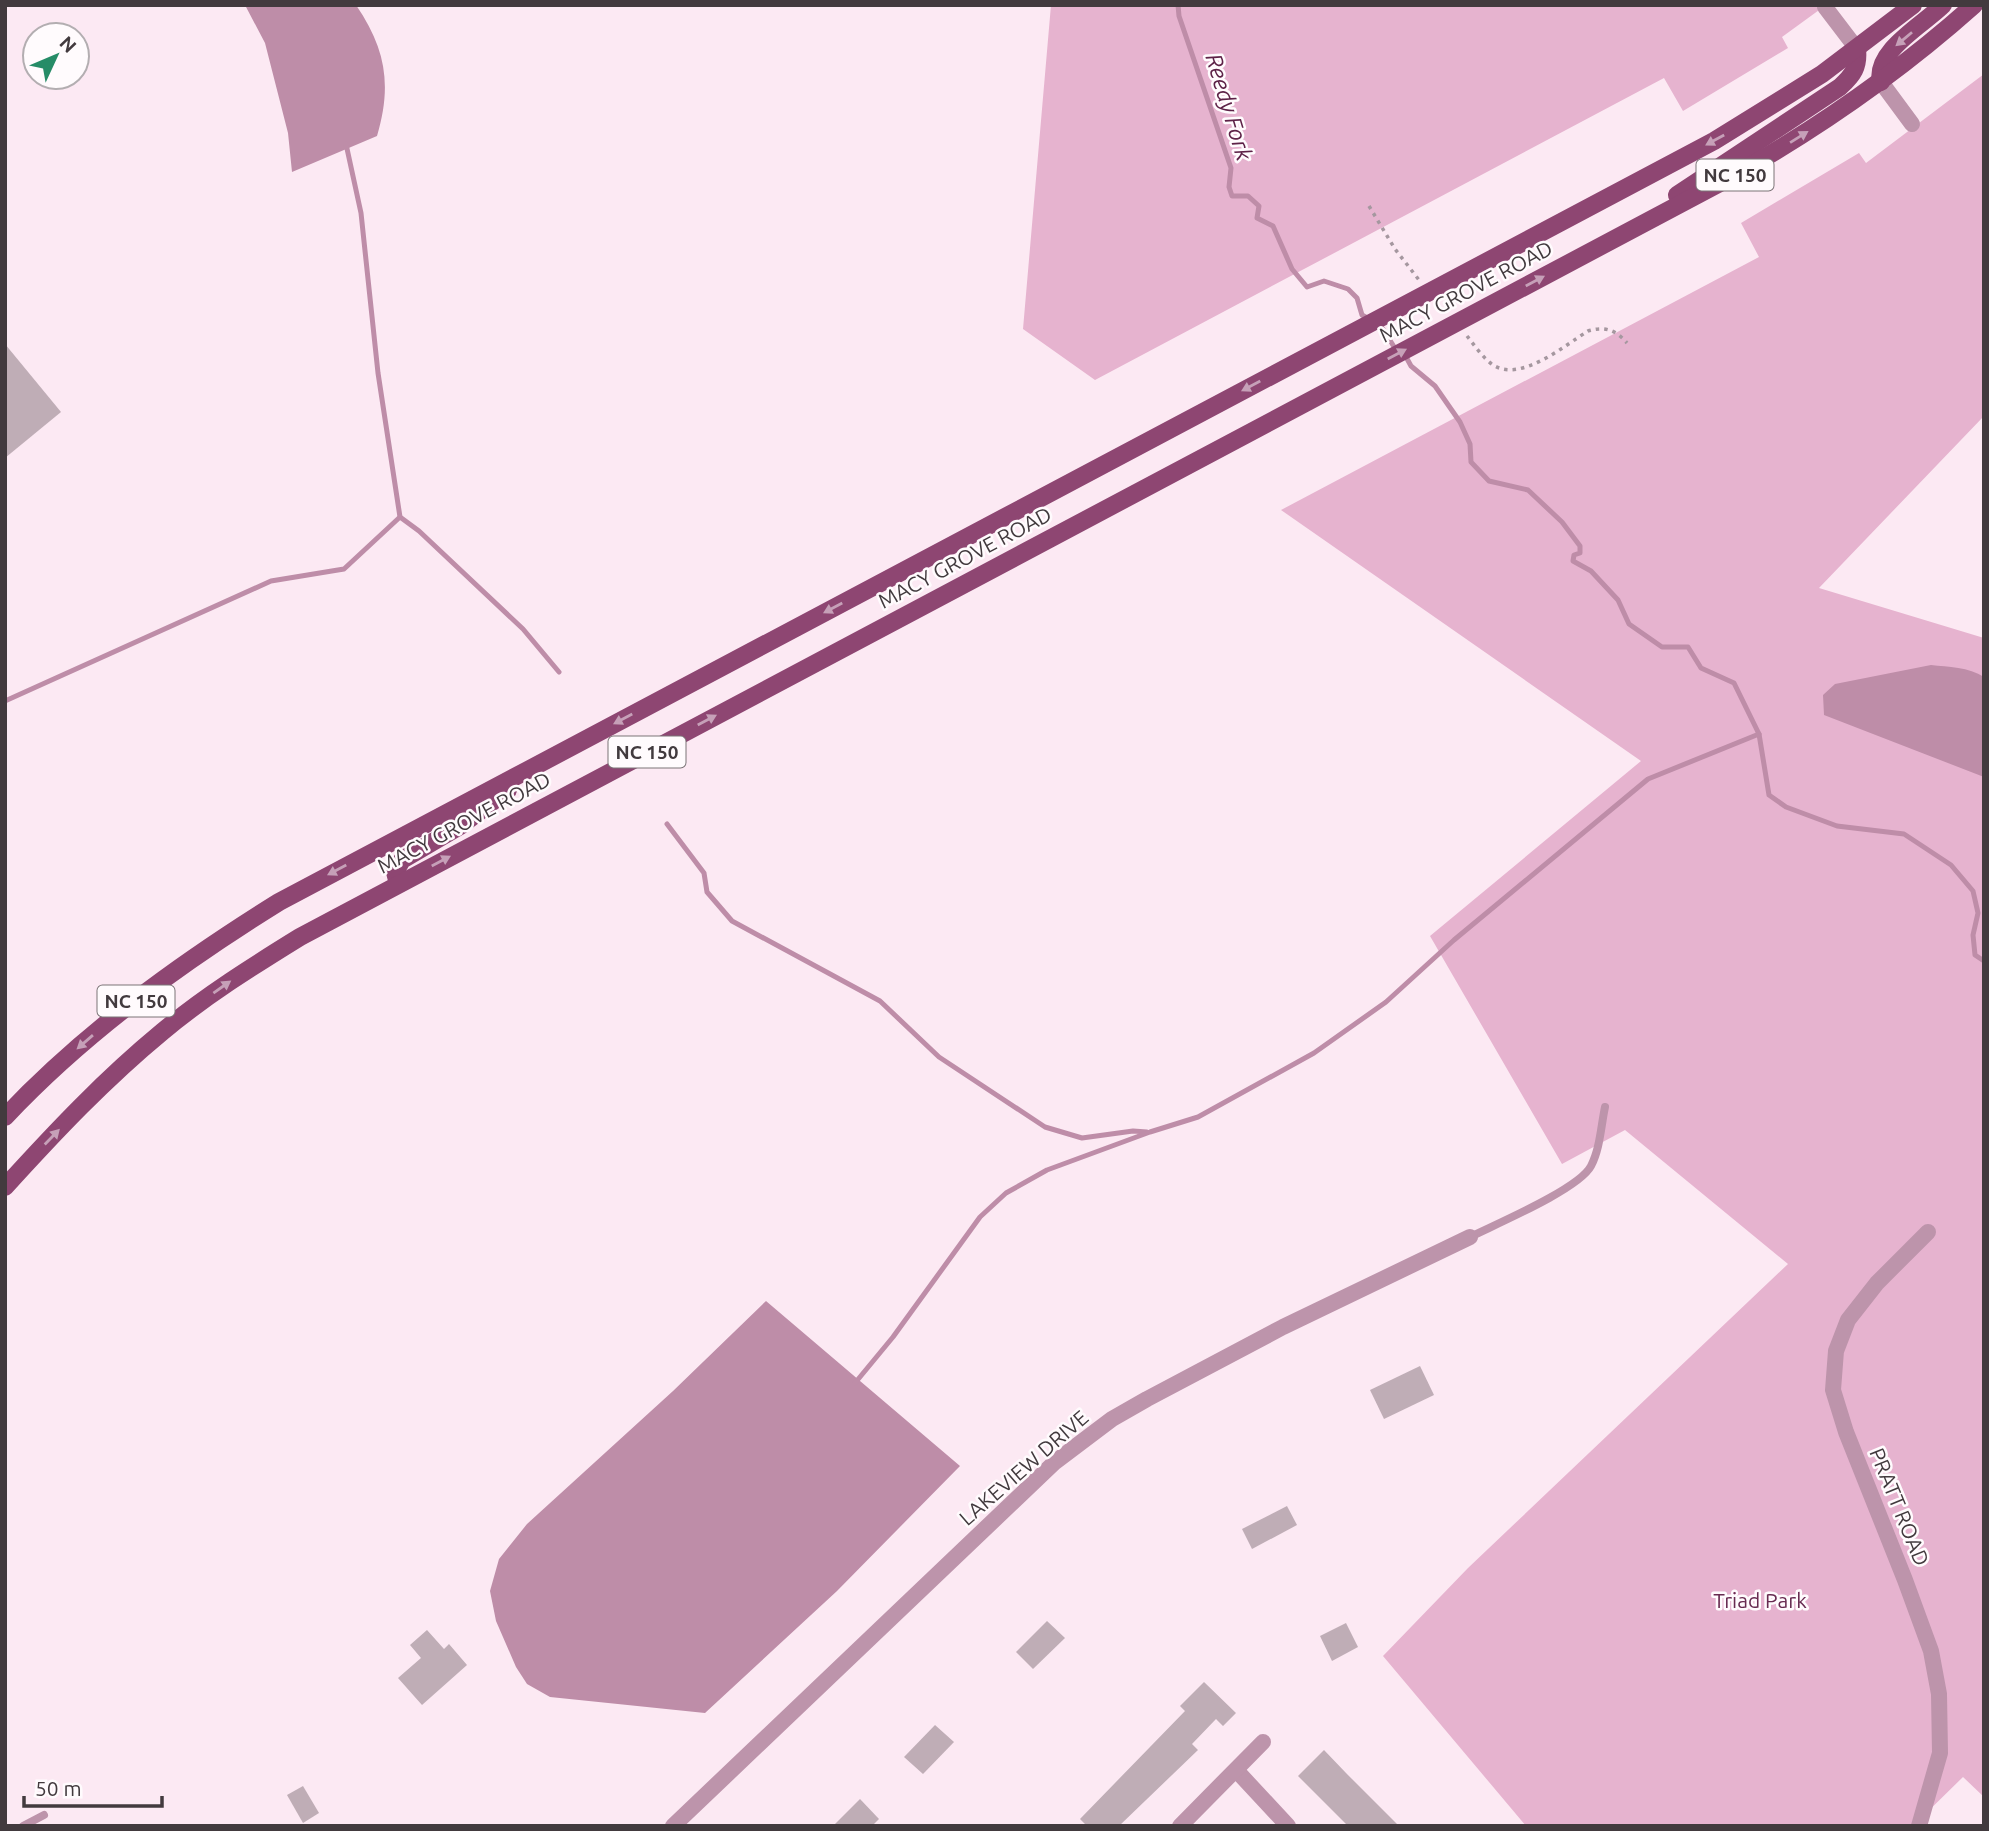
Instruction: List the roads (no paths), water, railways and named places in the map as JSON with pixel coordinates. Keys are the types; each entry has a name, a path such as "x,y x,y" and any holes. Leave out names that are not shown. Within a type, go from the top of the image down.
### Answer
{"main road":[{"name":"MACY GROVE ROAD","path":"5,1117 40,1081 105,1025 216,942 317,881 1723,135 1805,86 1913,5"},
{"path":"1881,82 1880,67 1888,54 1943,5"},
{"name":"MACY GROVE ROAD","path":"5,1187 92,1095 164,1030 265,959 336,917 1772,154 1881,82 1974,5"},
{"path":"1592,251 1840,87 1853,74 1857,49"},
{"path":"398,884 395,872 402,860 460,826 549,758"}],"street":[{"path":"1825,7 1857,49"},
{"path":"1881,82 1912,124"},
{"name":"PRATT ROAD","path":"1919,1826 1940,1753 1940,1694 1931,1651 1846,1432 1833,1390 1836,1351 1848,1321 1877,1283 1928,1232"},
{"name":"LAKEVIEW DRIVE","path":"673,1826 1055,1462 1112,1419 1283,1327 1470,1237"},
{"path":"1180,1826 1263,1742"},
{"path":"1236,1770 1288,1826"}],"lane":[{"path":"1470,1237 1575,1183 1590,1168 1605,1107"},
{"path":"23,1826 44,1815"}],"waterway":[{"name":"Reedy Fork","path":"1178,5 1179,16 1231,168 1229,187 1232,196 1248,196 1259,206 1257,218 1273,226 1292,269 1307,287 1324,281 1348,289 1357,298 1362,315 1369,319"},
{"path":"346,144 361,213 378,373 400,517 419,531 523,629 559,672"},
{"name":"Reedy Fork","path":"1377,325 1383,329 1396,350"},
{"name":"Reedy Fork","path":"1405,355 1411,366 1435,386 1460,422 1470,444 1471,462 1489,481 1528,490 1562,522 1580,546 1580,553 1574,555 1573,561 1591,571 1618,600 1629,624 1662,647 1688,647 1701,668 1734,683 1759,734 1769,795 1786,807 1837,826 1904,834 1951,865 1973,891 1978,913 1973,935 1975,955 1984,961"},
{"path":"5,701 271,581 344,569 400,517"},
{"path":"855,1383 893,1337 980,1217 1006,1193 1047,1170 1198,1117 1314,1053 1386,1002 1454,940 1648,779 1759,734"},
{"path":"667,824 704,873 707,892 732,921 880,1001 939,1057 1045,1127 1082,1138 1133,1131 1147,1132"}],"park label":[{"name":"Triad Park","path":"1760,1601"}]}
